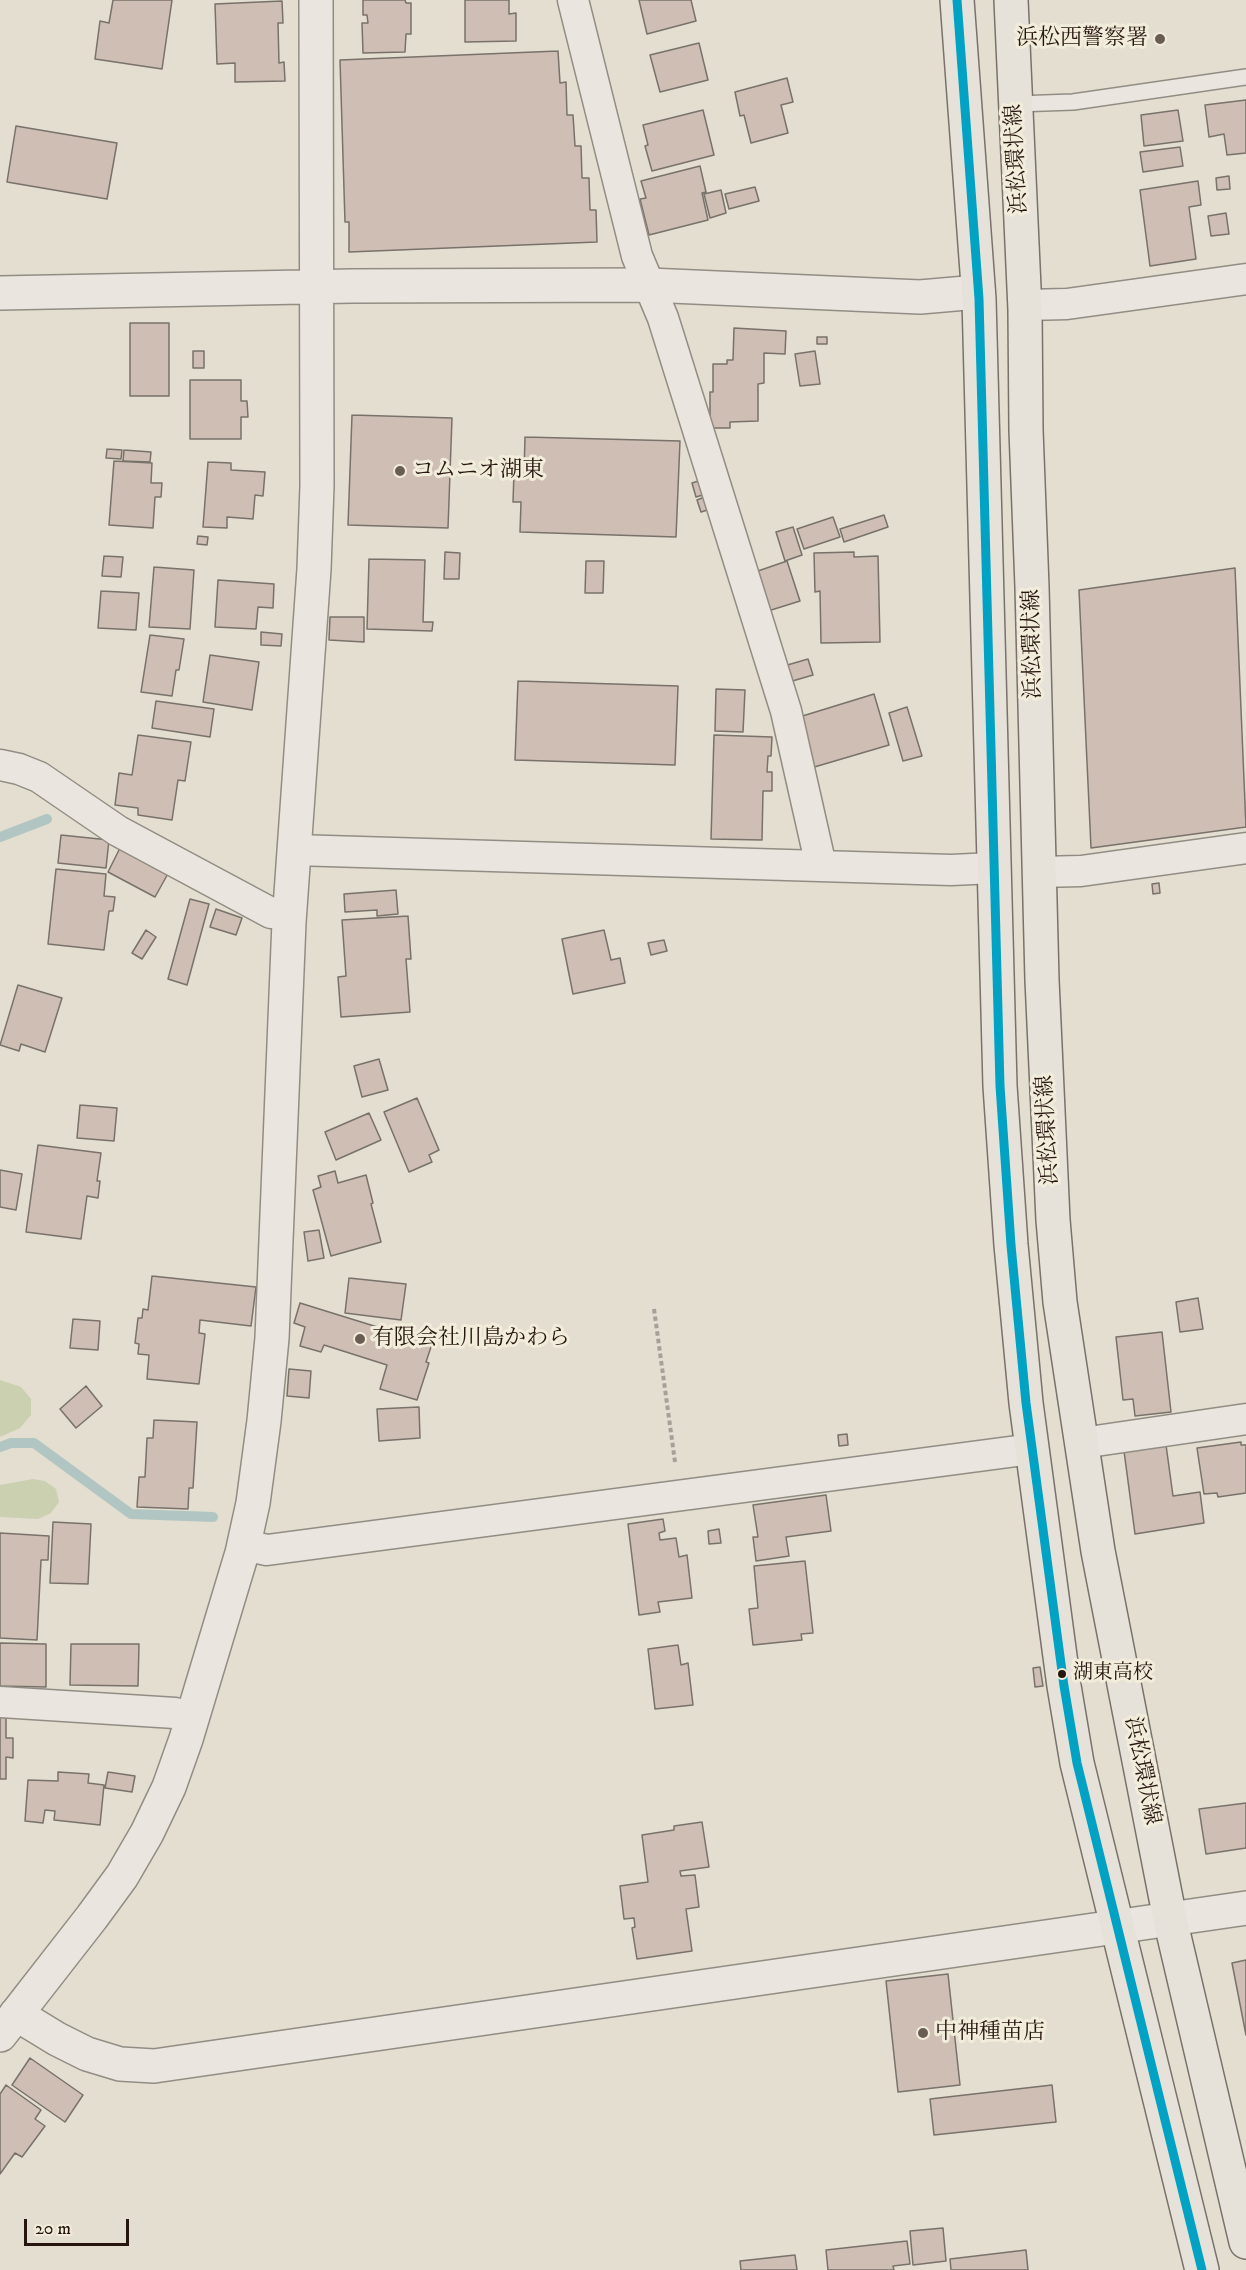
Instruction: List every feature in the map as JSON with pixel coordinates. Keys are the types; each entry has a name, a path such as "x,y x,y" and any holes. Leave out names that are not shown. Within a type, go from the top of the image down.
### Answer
{"main road":[{"name":"浜松環状線","path":"957,0 978,292 997,1007 1004,1166 1017,1324 1064,1686 1077,1763 1202,2270"},
{"name":"浜松環状線","path":"1011,0 1025,305 1026,430 1042,980 1053,1220 1060,1302 1098,1551 1170,1919 1246,2242"}],"street":[{"path":"316,0 314,569 290,914 272,1338 253,1503 243,1545 192,1718 169,1787 147,1833 122,1876 5,2018 57,2039 87,2055 120,2064 154,2066 1246,1908"},
{"path":"573,0 637,256 663,318 786,711 821,866"},
{"path":"1025,305 1067,304 1246,279"},
{"path":"0,293 316,286 649,285 921,297 978,292"},
{"path":"0,765 20,769 39,777 118,831 271,913 290,914"},
{"path":"1039,872 1081,871 1246,848"},
{"path":"294,850 951,870 994,868"},
{"path":"1082,1443 1246,1419"},
{"path":"243,1545 267,1550 1032,1449"},
{"path":"0,1702 175,1713 192,1718"}],"lane":[{"path":"1016,104 1073,102 1246,77"}],"path":[{"path":"654,1309 680,1495"}],"green space":[{"path":"0,1380 21,1387 31,1399 31,1415 20,1428 0,1437"},
{"path":"33,1479 45,1481 56,1489 59,1502 51,1513 38,1519 0,1517 0,1485"}],"building":[{"path":"113,0 172,0 162,69 95,59 100,21 109,23"},
{"path":"363,0 405,0 406,3 411,3 411,34 406,34 405,52 363,53 362,23 368,23 367,15 363,15"},
{"path":"465,0 509,0 509,14 516,13 516,41 465,42"},
{"path":"639,0 691,0 696,21 647,34"},
{"path":"282,1 283,23 278,23 279,63 284,62 285,81 235,82 235,63 217,64 215,4"},
{"path":"699,43 708,80 660,92 650,55"},
{"path":"558,51 560,83 566,82 567,115 573,115 575,146 581,146 582,178 589,178 590,210 596,210 597,242 349,252 349,222 345,222 340,60"},
{"path":"787,78 793,102 781,105 788,133 751,143 744,115 740,116 735,92"},
{"path":"1246,100 1246,153 1227,155 1224,134 1209,137 1205,105"},
{"path":"703,110 714,155 652,171 645,146 648,145 643,125"},
{"path":"1178,110 1183,141 1144,146 1141,115"},
{"path":"16,126 117,143 107,199 7,182"},
{"path":"1180,147 1183,166 1143,172 1140,152"},
{"path":"700,166 706,192 702,193 708,220 649,235 640,199 646,198 641,181"},
{"path":"1229,176 1230,189 1217,190 1216,178"},
{"path":"1198,181 1201,205 1189,207 1196,259 1150,266 1140,190"},
{"path":"755,187 759,201 729,209 725,194"},
{"path":"721,190 726,213 710,218 704,194"},
{"path":"1226,213 1229,234 1211,236 1208,216"},
{"path":"130,323 169,323 169,396 130,396"},
{"path":"734,328 786,331 785,354 764,353 764,383 758,384 758,421 730,422 730,428 710,428 713,364 727,364 727,360 733,360"},
{"path":"817,337 827,337 827,344 817,344"},
{"path":"193,351 204,351 204,368 193,368"},
{"path":"815,351 820,384 800,386 795,354"},
{"path":"190,380 241,380 241,401 247,401 248,417 241,417 241,439 190,439"},
{"name":"コムニオ湖東","path":"352,415 452,418 448,528 348,525"},
{"path":"525,437 680,441 676,537 520,532 521,502 513,502 514,472 524,473"},
{"path":"107,449 122,450 121,459 106,458"},
{"path":"124,450 151,452 150,462 123,461"},
{"path":"114,461 152,463 151,483 162,483 161,497 155,497 153,528 109,525"},
{"path":"208,462 231,463 231,470 265,472 263,496 255,495 253,519 227,517 227,528 203,527"},
{"path":"702,480 706,494 696,497 692,483"},
{"path":"707,496 711,509 701,512 697,500"},
{"path":"884,515 888,527 844,542 840,529"},
{"path":"833,517 840,537 804,549 797,529"},
{"path":"793,527 802,555 785,561 776,532"},
{"path":"198,536 208,537 207,545 197,544"},
{"path":"445,552 460,553 459,579 444,579"},
{"path":"854,552 854,557 878,556 880,642 821,643 820,591 815,592 814,553"},
{"path":"104,556 123,557 121,577 102,576"},
{"path":"369,559 425,560 423,622 433,622 432,631 367,629"},
{"path":"586,561 604,561 603,593 585,593"},
{"path":"787,561 800,601 768,611 755,572"},
{"path":"154,567 194,570 190,629 149,627"},
{"path":"1235,568 1246,827 1091,848 1079,590"},
{"path":"218,580 274,584 273,608 258,607 256,629 215,627"},
{"path":"101,591 139,593 136,630 98,628"},
{"path":"330,617 364,617 364,642 329,640"},
{"path":"261,632 282,634 281,646 261,645"},
{"path":"150,635 184,639 172,696 141,692"},
{"path":"210,655 259,662 252,710 203,702"},
{"path":"808,659 813,675 789,682 784,666"},
{"path":"518,681 678,686 675,765 515,760"},
{"path":"716,689 745,690 743,732 715,731"},
{"path":"874,694 889,745 811,768 796,718"},
{"path":"156,701 214,709 210,737 152,728"},
{"path":"907,707 922,756 903,761 889,713"},
{"path":"138,735 191,742 185,781 178,780 172,820 138,815 138,808 115,805 119,773 132,775"},
{"path":"714,735 772,737 767,772 772,772 772,791 763,791 762,840 711,839"},
{"path":"61,835 109,840 106,868 58,863"},
{"path":"122,844 170,870 155,897 108,872"},
{"path":"56,869 106,874 104,896 115,897 113,911 109,911 104,950 48,944"},
{"path":"1159,883 1160,893 1153,894 1152,884"},
{"path":"396,890 398,914 377,916 377,910 345,912 344,894"},
{"path":"190,899 209,904 187,985 168,979"},
{"path":"216,909 242,918 236,935 210,927"},
{"path":"408,916 411,959 406,959 410,1012 341,1017 338,977 346,976 342,920"},
{"path":"146,930 156,937 142,959 132,953"},
{"path":"604,930 611,960 620,958 625,983 573,994 562,939"},
{"path":"664,940 667,951 651,955 648,943"},
{"path":"18,985 62,998 45,1052 21,1044 19,1051 0,1045"},
{"path":"379,1059 388,1090 362,1097 354,1066"},
{"path":"417,1098 439,1150 429,1155 432,1162 409,1172 384,1112"},
{"path":"80,1105 117,1108 114,1141 77,1138"},
{"path":"369,1113 381,1140 336,1160 325,1132"},
{"path":"38,1145 101,1153 97,1181 100,1181 98,1198 87,1196 81,1239 26,1232"},
{"path":"0,1170 22,1174 16,1210 0,1207"},
{"path":"335,1171 338,1183 366,1175 381,1242 331,1256 313,1190 321,1187 318,1176"},
{"path":"319,1230 324,1258 308,1261 304,1232"},
{"path":"152,1276 256,1287 251,1326 200,1320 199,1333 205,1334 199,1384 147,1379 149,1355 138,1354 139,1344 135,1343 138,1318 142,1318 143,1309 148,1310"},
{"path":"349,1278 406,1284 401,1320 345,1313"},
{"path":"1198,1298 1203,1329 1180,1332 1176,1302"},
{"path":"300,1303 432,1344 426,1362 429,1363 417,1400 380,1389 387,1365 324,1345 321,1352 300,1346 305,1327 294,1323"},
{"path":"73,1319 100,1321 98,1350 70,1348"},
{"path":"1162,1332 1171,1412 1135,1416 1133,1399 1123,1400 1116,1337"},
{"path":"289,1369 311,1371 309,1398 287,1396"},
{"path":"86,1386 102,1406 76,1428 60,1409"},
{"path":"419,1407 420,1438 379,1441 377,1409"},
{"path":"154,1420 197,1422 193,1488 189,1488 188,1509 137,1507 139,1477 145,1477 147,1438 153,1438"},
{"path":"847,1434 848,1445 839,1446 838,1435"},
{"path":"1241,1442 1241,1445 1246,1445 1246,1493 1218,1497 1217,1493 1204,1494 1197,1448"},
{"path":"1166,1445 1173,1496 1200,1492 1204,1523 1135,1534 1124,1451"},
{"path":"826,1495 831,1531 786,1537 789,1556 756,1561 753,1537 758,1537 753,1505"},
{"path":"663,1519 665,1531 659,1533 660,1540 676,1538 679,1557 687,1555 692,1598 658,1602 660,1612 639,1615 628,1524"},
{"path":"53,1522 91,1524 88,1584 50,1583"},
{"path":"719,1529 721,1543 709,1544 708,1531"},
{"path":"0,1533 49,1536 48,1560 41,1560 37,1640 0,1638"},
{"path":"805,1561 813,1633 801,1634 802,1640 753,1645 749,1609 758,1608 754,1566"},
{"path":"0,1643 46,1644 46,1687 0,1686"},
{"path":"71,1644 139,1644 138,1686 70,1685"},
{"path":"678,1645 681,1665 688,1663 693,1705 655,1709 648,1649"},
{"path":"1040,1667 1043,1686 1035,1687 1033,1668"},
{"path":"0,1716 6,1716 6,1738 13,1738 13,1758 6,1757 6,1779 0,1779"},
{"path":"58,1772 89,1774 88,1783 104,1785 100,1825 54,1820 55,1811 45,1810 43,1823 25,1821 28,1780 58,1781"},
{"path":"108,1772 135,1776 132,1792 105,1788"},
{"path":"1246,1803 1246,1848 1206,1854 1199,1809"},
{"path":"702,1822 709,1867 680,1871 681,1876 695,1875 699,1907 686,1909 692,1951 637,1959 632,1928 635,1927 634,1918 624,1919 620,1886 648,1882 642,1835 674,1830 674,1826"},
{"path":"1246,1960 1246,2035 1232,1963"},
{"name":"中神種苗店","path":"948,1974 960,2085 898,2092 886,1981"},
{"path":"30,2058 83,2095 65,2122 12,2085"},
{"path":"6,2085 41,2110 35,2119 45,2126 22,2157 15,2153 0,2174 0,2094"},
{"path":"1052,2085 1056,2122 934,2135 930,2099"},
{"path":"943,2228 946,2261 913,2265 910,2231"},
{"path":"907,2241 910,2264 893,2266 894,2270 828,2270 826,2250"},
{"path":"1026,2250 1028,2270 951,2270 950,2259"},
{"path":"795,2255 797,2270 741,2270 740,2261"}],"waterway":[{"path":"0,837 47,819"},
{"path":"0,1447 11,1443 34,1443 131,1514 213,1517"}],"transit line":[{"path":"957,0 979,299 1000,1086 1011,1245 1026,1403 1064,1686 1077,1763 1202,2270"}],"place":[{"name":"浜松西警察署","path":"1160,39"},
{"name":"コムニオ湖東","path":"400,471"},
{"name":"有限会社川島かわら","path":"360,1339"},
{"name":"湖東高校","path":"1062,1674"},
{"name":"中神種苗店","path":"923,2033"}]}
